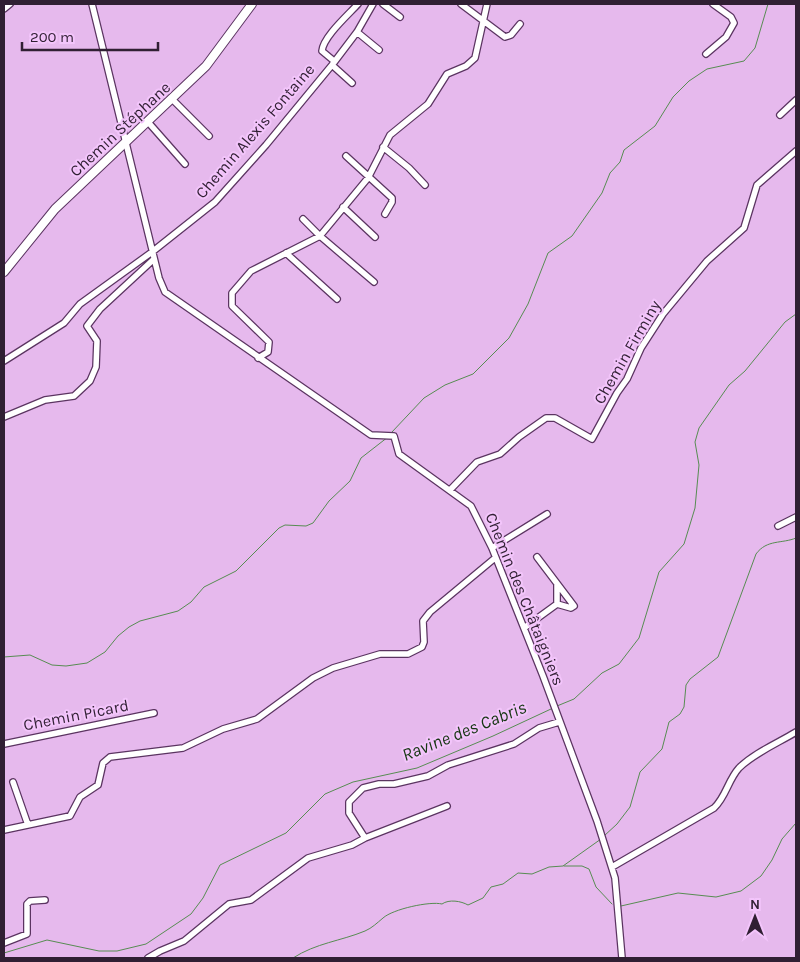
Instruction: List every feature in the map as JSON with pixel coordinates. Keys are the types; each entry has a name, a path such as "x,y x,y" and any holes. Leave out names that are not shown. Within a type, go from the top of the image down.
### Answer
{"main road":[{"name":"Chemin Stéphane","path":"4,272 55,209 126,144 206,66 252,4"}],"street":[{"path":"4,10 10,4"},
{"name":"Chemin des Châtaigniers","path":"92,4 152,252 165,292 371,435 394,436 398,454 471,506 492,548 586,789 612,868 622,958"},
{"path":"333,63 322,51 322,48 328,38 358,4"},
{"name":"Chemin Alexis Fontaine","path":"4,361 64,323 80,304 152,252 215,202 333,63 357,32 374,4"},
{"path":"383,4 400,17"},
{"path":"461,4 505,37 511,35 520,24"},
{"path":"258,358 268,352 269,342 232,306 232,293 250,271 320,236 342,207 368,178 382,148 397,128 432,100 448,74 471,63 477,52 487,4"},
{"path":"706,54 726,36 734,23 731,17 713,4"},
{"path":"357,32 379,50"},
{"name":"Chemin Alexis Fontaine","path":"333,63 352,83"},
{"path":"172,99 209,136"},
{"path":"780,114 796,100"},
{"path":"148,122 185,164"},
{"path":"382,148 409,168 425,185"},
{"name":"Chemin Firminy","path":"450,490 477,462 500,454 519,437 546,418 555,418 592,439 617,393 628,378 641,348 663,314 708,261 744,228 757,185 796,152"},
{"path":"346,156 392,198 392,202 385,214"},
{"path":"342,207 375,237"},
{"path":"304,218 320,236 374,282"},
{"path":"286,253 337,299"},
{"path":"4,417 45,400 74,396 82,389 94,376 96,368 96,341 87,326 100,310 154,259"},
{"path":"492,548 547,514"},
{"path":"778,526 796,517"},
{"path":"537,557 574,606 571,608 557,604"},
{"path":"4,830 70,816 80,797 98,784 103,763 110,757 183,748 223,729 257,719 313,678 333,668 380,654 408,654 422,647 424,642 423,620 495,558"},
{"path":"557,604 558,584"},
{"path":"524,628 557,604"},
{"name":"Chemin Picard","path":"4,744 154,713"},
{"path":"365,838 349,814 349,802 363,788 379,784 394,784 428,776 448,765 514,744 539,728 559,722"},
{"path":"612,868 714,808 721,802 738,770 746,762 796,732"},
{"path":"13,782 28,825"},
{"path":"148,958 160,951 184,942 230,904 251,900 308,858 352,845 446,806"},
{"path":"4,943 27,934 27,904 30,901 45,900"}],"waterway":[{"path":"392,432 424,398 445,385 473,374 509,338 528,304 548,253 572,236 602,193 610,173 620,162 624,150 655,126 673,97 689,81 707,69 744,61 755,48 768,4"},
{"name":"Ravine des Cabris","path":"557,706 574,699 602,673 619,664 639,638 659,572 684,544 695,508 699,465 695,442 699,428 729,385 745,371 785,322 796,314"},
{"path":"4,657 30,655 52,665 66,666 87,663 105,652 118,636 129,627 140,621 178,611 191,602 204,587 236,571 279,528 285,525 306,526 313,523 329,501 350,481 361,458 388,437"},
{"path":"604,836 617,824 630,807 640,772 662,749 669,722 680,714 684,707 686,685 690,679 718,657 756,554 765,546 796,538"},
{"name":"Ravine des Cabris","path":"4,953 47,940 99,951 117,951 146,944 191,914 203,898 220,865 286,833 325,794 353,782 417,768 551,709"},
{"path":"621,906 678,893 716,897 741,891 761,876 772,860 782,839 796,823"},
{"path":"293,958 311,949 365,931 388,915 412,906 442,904 451,901 468,905 483,898 491,887 503,884 518,873 532,874 549,867 563,866 601,839"},
{"path":"564,866 582,866 589,869 596,887 612,904"}]}
